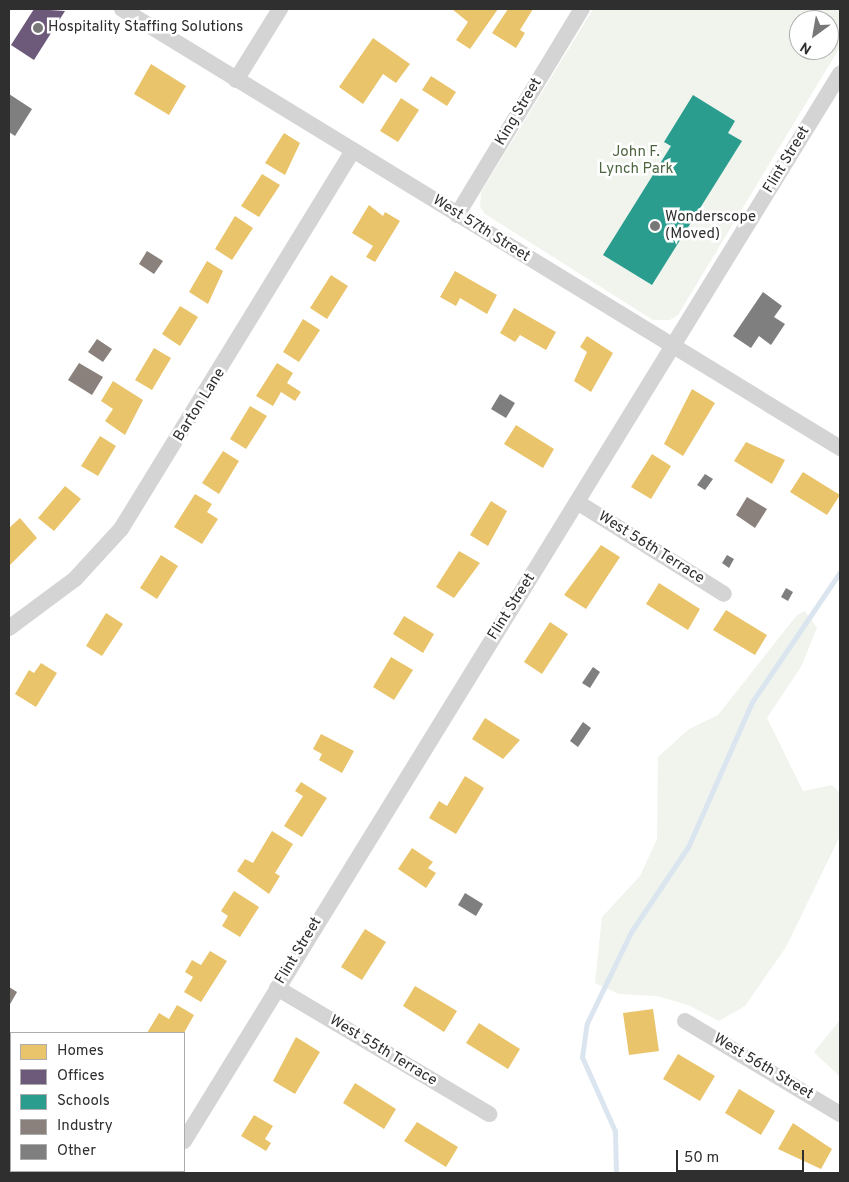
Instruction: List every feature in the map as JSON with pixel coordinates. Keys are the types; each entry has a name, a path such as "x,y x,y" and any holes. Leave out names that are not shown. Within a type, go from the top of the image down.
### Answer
{"street":[{"name":"West 57th Street","path":"122,9 673,348 840,448"},
{"path":"236,80 280,9"},
{"name":"King Street","path":"457,214 582,9"},
{"name":"Flint Street","path":"185,1139 840,74"},
{"name":"Barton Lane","path":"9,628 75,579 121,529 353,150"},
{"name":"West 56th Terrace","path":"577,502 724,594"},
{"name":"West 55th Terrace","path":"277,988 489,1114"},
{"name":"West 56th Street","path":"685,1021 840,1114"}],"green space":[{"name":"John F. Lynch Park","path":"593,9 840,9 839,49 839,10 789,10 789,60 832,60 678,315 670,320 653,320 485,214 480,207 481,192"},
{"path":"805,611 817,628 801,667 767,718 803,791 832,785 840,793 840,836 786,947 745,1006 719,1021 688,1005 657,996 619,994 595,983 602,917 640,876 657,839 658,757 689,729 718,715 797,615"},
{"path":"840,1020 840,1077 814,1052"}],"building: Homes":[{"path":"452,9 498,9 470,49 456,40 468,22"},
{"path":"508,9 533,9 520,30 525,33 516,48 492,33"},
{"path":"373,38 410,64 396,83 383,74 363,104 339,87"},
{"path":"151,64 186,86 169,115 134,94"},
{"path":"431,76 456,92 447,106 422,90"},
{"path":"401,98 419,110 398,142 380,131"},
{"path":"284,133 300,143 285,175 265,163"},
{"path":"262,174 280,185 259,217 241,206"},
{"path":"369,205 383,216 385,212 400,221 375,262 366,257 373,246 352,233"},
{"path":"235,216 253,228 232,260 215,249"},
{"path":"207,261 223,271 208,304 189,292"},
{"path":"455,271 497,295 487,314 460,298 456,306 440,297"},
{"path":"331,275 348,286 327,319 310,308"},
{"path":"180,306 198,317 180,346 162,334"},
{"path":"514,308 556,332 546,350 520,335 515,342 500,333"},
{"path":"303,319 320,330 299,362 283,352"},
{"path":"587,336 613,353 591,392 574,381 587,352 580,347"},
{"path":"154,348 171,358 152,390 135,380"},
{"path":"277,363 293,373 287,383 301,392 295,401 281,392 273,406 256,396"},
{"path":"113,381 143,400 125,435 105,421 113,409 101,401"},
{"path":"692,389 715,403 683,456 664,444"},
{"path":"250,406 267,416 246,449 230,439"},
{"path":"516,425 554,449 543,468 504,444"},
{"path":"100,436 116,446 98,476 81,466"},
{"path":"746,442 785,460 772,484 734,461"},
{"path":"223,451 239,461 219,494 202,483"},
{"path":"652,454 671,466 651,499 631,487"},
{"path":"803,472 840,495 827,515 790,492"},
{"path":"65,486 81,499 54,531 38,518"},
{"path":"195,494 212,504 207,512 218,519 202,544 174,527"},
{"path":"491,501 507,511 488,546 470,535"},
{"path":"20,518 37,538 9,566 9,528"},
{"path":"601,545 620,557 586,609 564,595"},
{"path":"459,551 480,563 454,598 436,587"},
{"path":"161,555 178,566 157,599 140,588"},
{"path":"659,583 700,609 688,630 646,604"},
{"path":"726,610 767,635 755,655 713,630"},
{"path":"106,613 123,624 102,656 86,646"},
{"path":"404,616 434,634 423,653 393,634"},
{"path":"550,622 568,634 542,674 524,662"},
{"path":"391,657 413,670 394,700 373,687"},
{"path":"41,663 57,673 36,707 15,694 29,670 34,673"},
{"path":"485,718 520,740 503,759 472,739"},
{"path":"321,734 354,751 342,773 319,760 322,754 313,749"},
{"path":"465,776 484,788 456,834 429,818 439,801 447,806"},
{"path":"301,782 327,798 302,837 284,826 303,796 295,791"},
{"path":"272,831 293,844 275,873 280,876 269,894 237,871 245,859 253,863"},
{"path":"412,848 433,862 428,868 436,873 426,888 398,869"},
{"path":"234,891 259,907 240,937 222,926 228,916 221,911"},
{"path":"365,929 386,942 362,980 341,967"},
{"path":"210,951 227,961 201,1002 184,992 193,977 185,972 192,960 201,965"},
{"path":"415,986 457,1011 444,1032 403,1006"},
{"path":"177,1005 194,1015 185,1032 148,1032 159,1013 169,1019"},
{"path":"653,1009 659,1051 629,1055 623,1013"},
{"path":"479,1023 520,1049 508,1069 466,1043"},
{"path":"296,1037 320,1052 295,1094 273,1081"},
{"path":"678,1054 715,1076 700,1101 663,1079"},
{"path":"355,1083 396,1109 384,1129 343,1103"},
{"path":"739,1089 775,1111 761,1135 725,1113"},
{"path":"254,1115 273,1126 265,1139 271,1143 266,1151 241,1136"},
{"path":"417,1122 458,1147 446,1167 404,1141"},
{"path":"793,1123 832,1149 821,1169 778,1149"}],"building: Offices":[{"name":"Hospitality Staffing Solutions","path":"34,9 65,11 34,60 11,45"}],"building: Schools":[{"path":"693,95 735,121 728,133 742,141 652,285 603,255 671,146 664,142"}],"building: Industry":[{"path":"147,251 163,261 154,274 139,264"},
{"path":"97,339 112,349 103,362 88,352"},
{"path":"79,363 103,377 92,395 68,380"},
{"path":"747,497 767,509 755,528 736,515"},
{"path":"9,987 17,992 9,1006"}],"building: Other":[{"path":"9,94 32,109 15,136 9,132"},
{"path":"763,292 782,306 774,317 785,324 771,345 759,336 751,348 733,336"},
{"path":"500,394 515,403 506,418 491,409"},
{"path":"705,474 713,479 705,490 697,485"},
{"path":"727,555 734,559 729,568 722,563"},
{"path":"786,588 793,592 788,601 781,597"},
{"path":"593,667 600,672 590,688 582,683"},
{"path":"583,722 591,728 578,747 570,741"},
{"path":"465,893 483,904 476,916 458,905"}],"waterway":[{"path":"616,1173 615,1131 582,1057 587,1023 631,932 688,847 752,702 840,572"}],"place":[{"name":"Hospitality Staffing Solutions","path":"38,28"},
{"name":"Wonderscope (Moved)","path":"655,226"}]}
